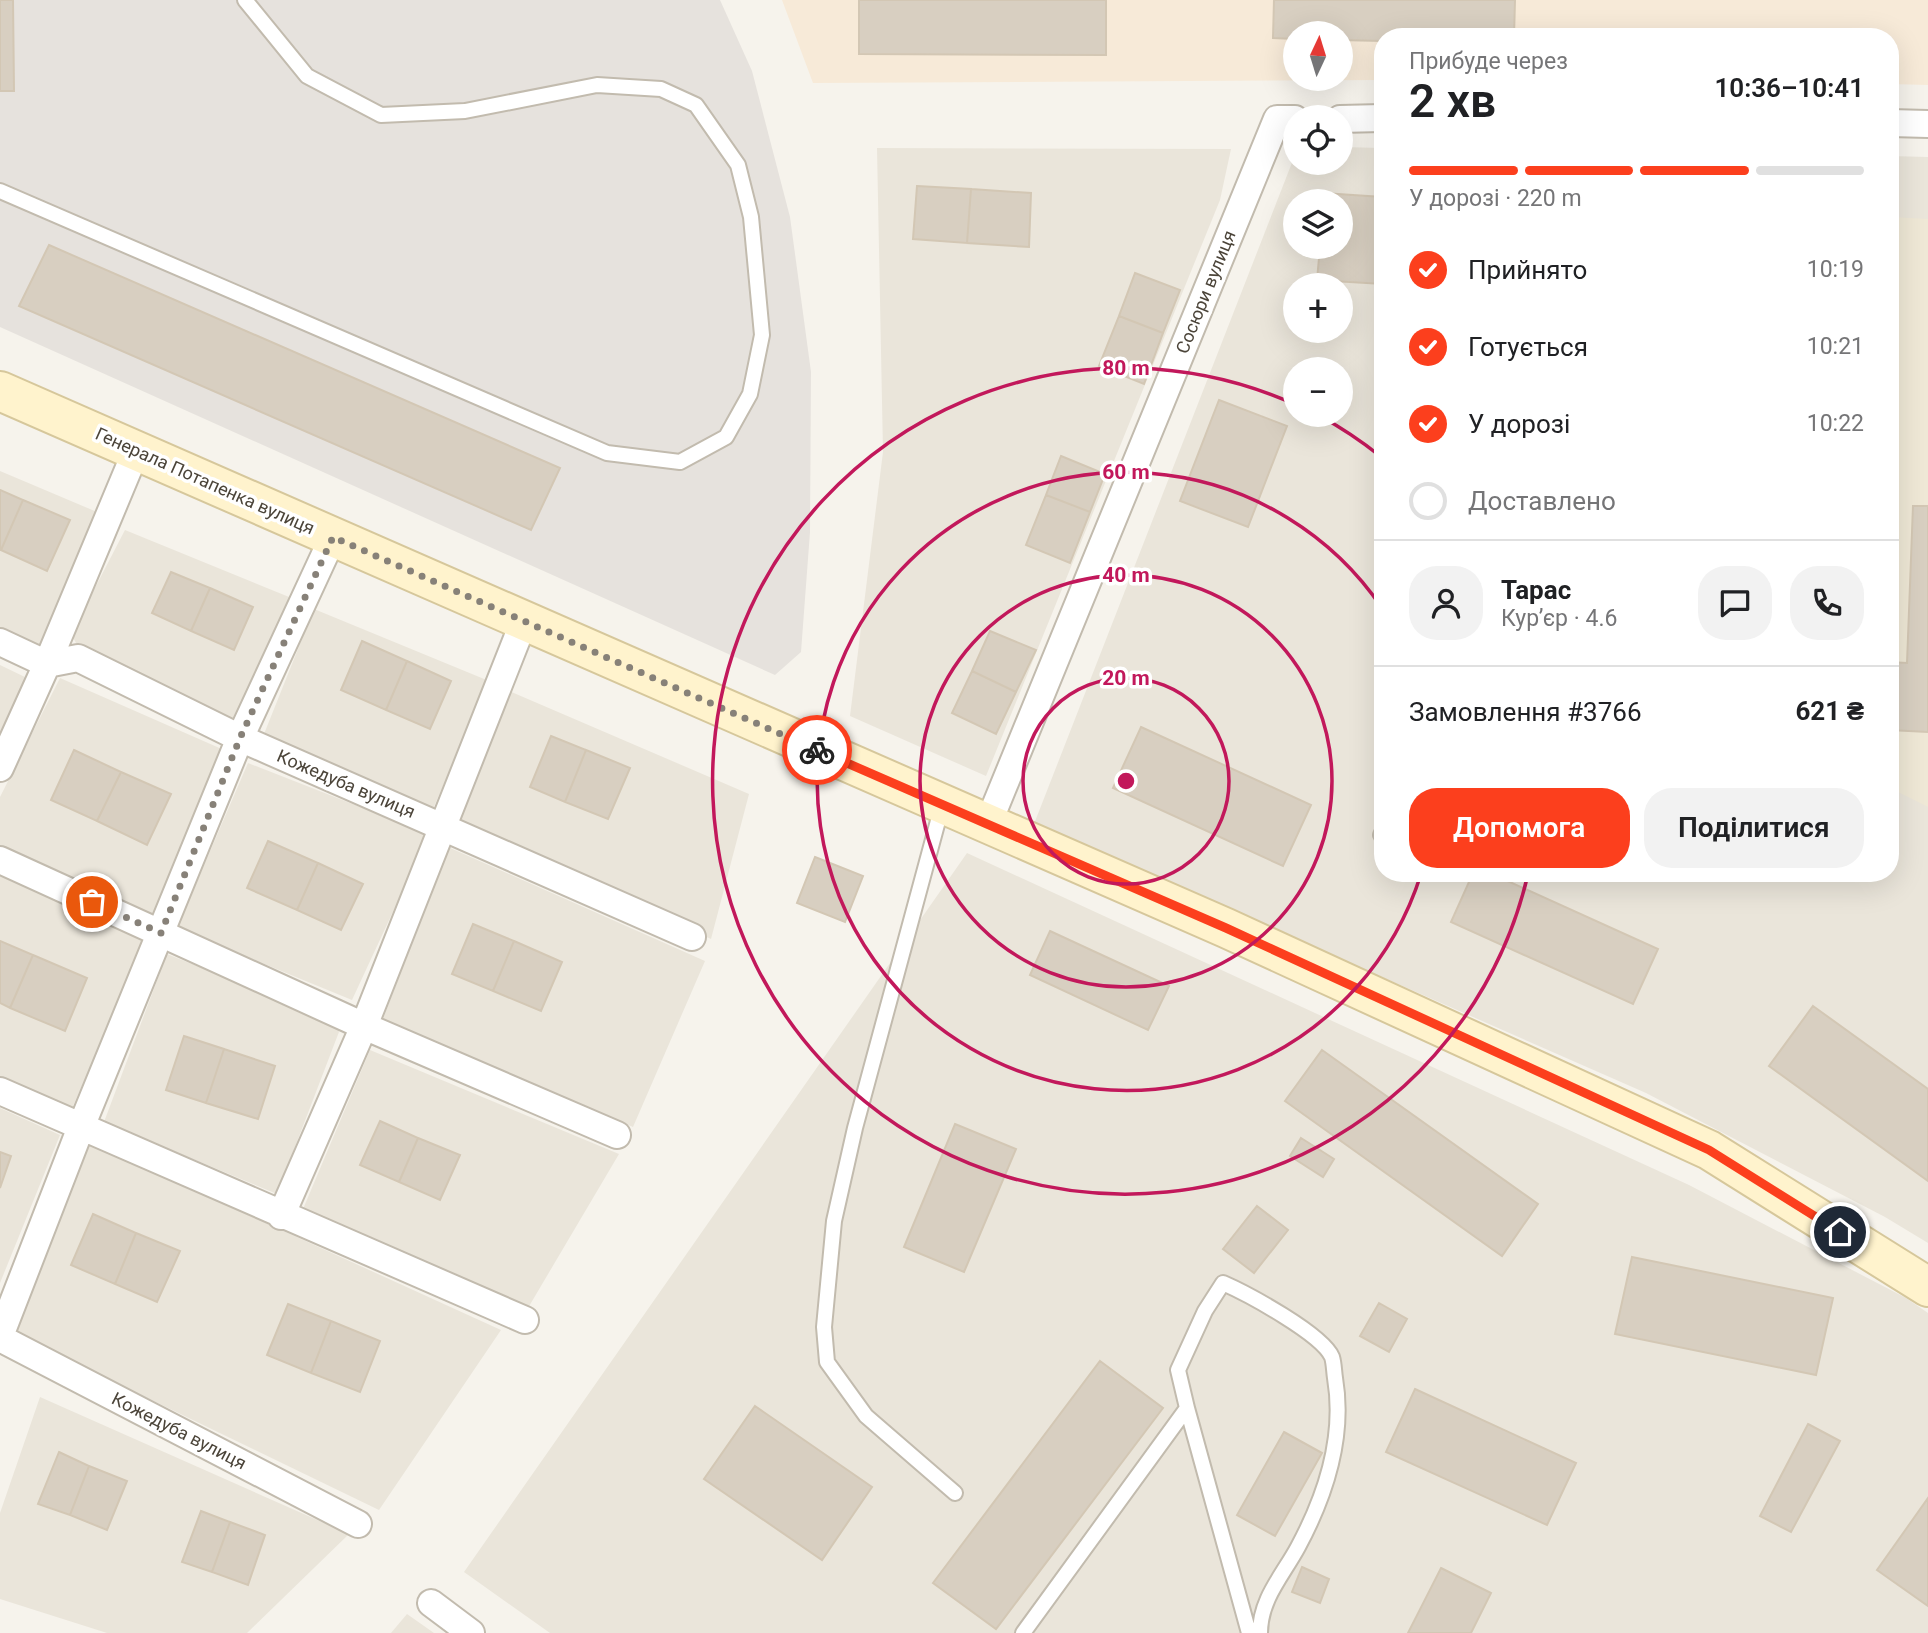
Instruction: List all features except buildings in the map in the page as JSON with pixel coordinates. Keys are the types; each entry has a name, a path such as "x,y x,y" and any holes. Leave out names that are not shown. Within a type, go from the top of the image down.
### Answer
{"main road":[{"name":"Генерала Потапенка вулиця","path":"0,391 942,804 995,808 1226,928 1709,1150 1928,1287"}],"street":[{"path":"1353,119 1374,118"},
{"name":"Сосюри вулиця","path":"995,808 1277,120 1283,120"},
{"path":"1899,123 1928,124"},
{"path":"0,768 47,664 136,451"},
{"path":"0,1337 81,1128 240,738 333,537"},
{"path":"281,1216 364,1026 441,824 524,621"},
{"path":"0,642 47,664"},
{"name":"Кожедуба вулиця","path":"47,664 78,658 240,738 441,824 692,937"},
{"path":"0,860 364,1026 617,1135"},
{"path":"0,1091 281,1216 525,1320"},
{"name":"Кожедуба вулиця","path":"0,1337 358,1524"},
{"path":"431,1603 471,1633"}],"lane":[{"path":"0,191 607,453 680,462 726,437 750,394 762,335 758,281 751,217 738,165 696,105 661,89 597,85 464,111 381,116 307,76 244,0"},
{"path":"942,804 855,1128 834,1221 824,1326 827,1362 866,1416 956,1493"},
{"path":"1249,1633 1178,1370 1205,1311 1223,1283 1290,1318 1332,1356 1340,1408 1335,1451 1318,1502 1298,1547 1271,1590 1260,1633"},
{"path":"1023,1633 1187,1408"}],"shaded area":[{"path":"0,0 720,0 752,71 790,217 811,372 810,532 801,652 775,675 0,327"},
{"path":"782,0 1928,0 1928,85 1899,84 1899,28 1374,28 1374,80 1353,80 1353,21 1283,21 1283,81 813,83"},
{"path":"1353,147 1374,148 1374,882 1899,882 1899,156 1928,157 1928,1243 1885,1217 1646,1093 1034,824 1287,175 1353,175"},
{"path":"877,148 1231,149 1220,200 986,776 850,716 883,452"},
{"path":"1899,217 1928,219 1928,807 1899,792"},
{"path":"0,471 97,512 40,646 0,628"},
{"path":"125,530 294,599 236,728 80,650 71,634"},
{"path":"314,609 489,681 432,811 262,739"},
{"path":"0,665 27,678 0,735"},
{"path":"60,678 224,750 156,920 0,852 0,797"},
{"path":"507,690 749,794 711,939 453,822"},
{"path":"248,763 429,834 352,1000 177,928"},
{"path":"448,847 705,961 633,1127 383,1019"},
{"path":"967,853 1689,1185 1906,1298 1928,1313 1928,1633 550,1633 464,1572"},
{"path":"0,875 147,940 72,1108 0,1077"},
{"path":"167,954 342,1024 277,1194 104,1122"},
{"path":"370,1050 619,1154 528,1308 303,1209"},
{"path":"0,1108 60,1135 0,1283"},
{"path":"88,1142 501,1330 379,1510 13,1333"},
{"path":"40,1397 349,1534 247,1633 107,1633 0,1599 0,1513"},
{"path":"407,1614 434,1633 391,1633"}],"way so far":[{"path":"92,902 161,933 240,738 333,537 817,750"}],"route":[{"path":"817,750 1226,928 1709,1150 1840,1232"}]}
